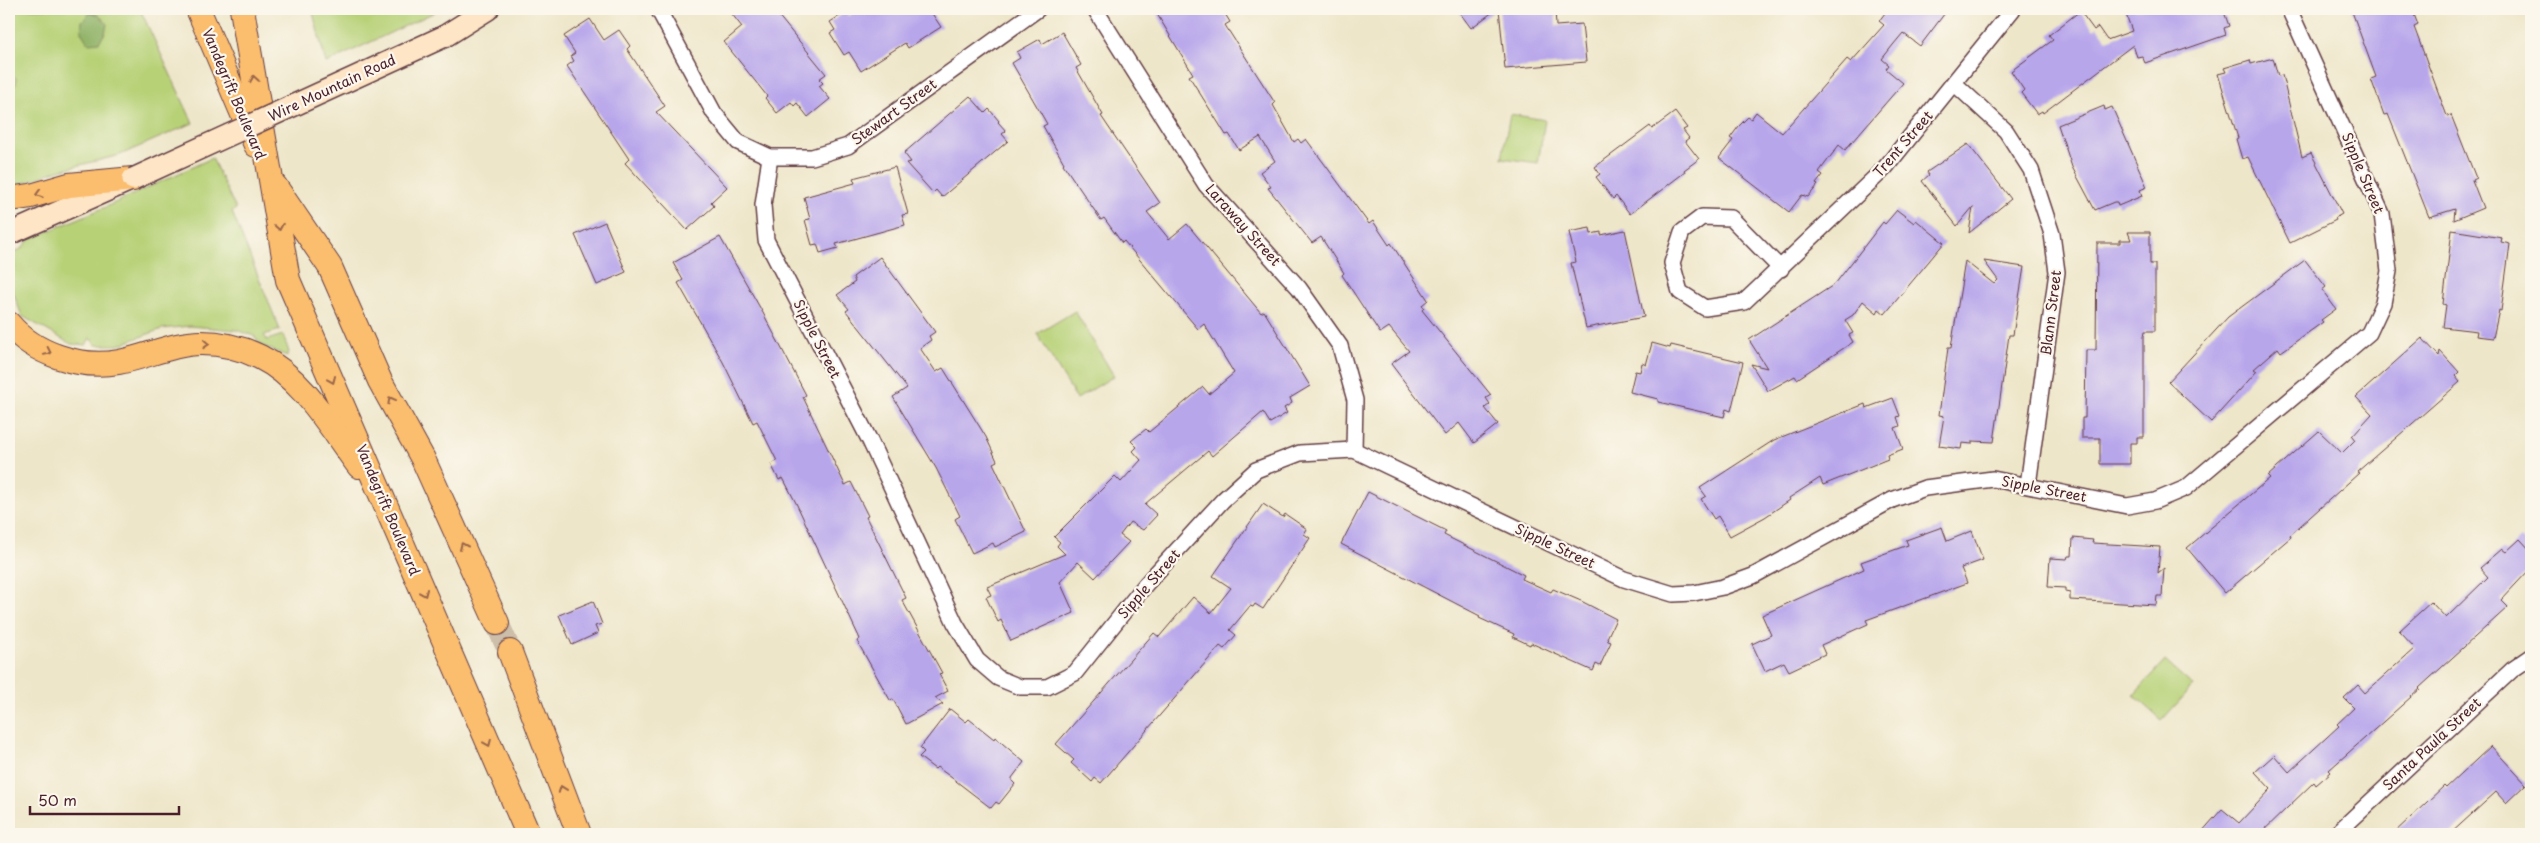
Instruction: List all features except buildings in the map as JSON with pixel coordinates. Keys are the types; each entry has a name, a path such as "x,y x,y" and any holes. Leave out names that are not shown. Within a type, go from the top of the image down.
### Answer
{"main road":[{"path":"180,9 221,61"},
{"name":"Vandegrift Boulevard","path":"198,9 270,179 330,267 380,381 423,459 497,623"},
{"path":"242,9 270,179"},
{"name":"Wire Mountain Road","path":"9,234 445,36 488,9"},
{"path":"9,198 31,196 69,186 133,179"},
{"name":"Vandegrift Boulevard","path":"270,179 288,280 528,834"},
{"path":"9,324 20,337 52,356 84,362 118,362 199,343 230,346 260,357 299,388 381,495"},
{"path":"510,652 579,834"}],"street":[{"name":"Stewart Street","path":"658,9 714,113 738,142 770,157 812,158 848,146 1038,9"},
{"name":"Laraway Street","path":"1095,9 1206,185 1299,288 1340,346 1355,400 1354,450"},
{"name":"Trent Street","path":"1781,268 1732,218 1702,217 1695,222 1682,232 1672,263 1680,292 1705,308 1744,302 1781,268 1885,168 2013,9"},
{"name":"Sipple Street","path":"770,157 763,205 766,240 870,440 955,623 977,660 998,678 1020,687 1047,687 1075,673 1146,584 1223,500 1256,470 1300,453 1354,450 1624,579 1673,594 1694,593 1723,587 1753,576 1892,500 1925,488 1993,479 2127,506 2155,501 2186,488 2369,333 2383,304 2389,272 2382,214 2289,9"},
{"name":"Blann Street","path":"1954,83 2006,131 2031,170 2052,234 2057,272 2028,485"},
{"name":"Santa Paula Street","path":"2336,834 2512,670 2531,657"}],"green space":[{"path":"9,9 140,9 193,123 120,155 56,171 21,184 9,183 9,86 16,84 16,78 9,75"},
{"path":"312,9 436,9 435,12 326,63"},
{"path":"90,13 99,15 107,24 105,33 99,42 88,43 81,32 82,21"},
{"path":"1510,114 1545,120 1538,163 1502,158"},
{"path":"212,158 236,209 232,212 280,330 264,335 267,340 283,335 289,352 287,356 263,346 254,336 236,330 190,326 162,329 118,345 96,345 90,338 86,345 71,344 22,316 10,284 12,254 21,249 30,239 108,206"},
{"path":"1075,311 1114,376 1077,399 1037,334"},
{"path":"2165,661 2193,686 2162,720 2134,695"}],"tunnel":[{"path":"497,623 510,652"}]}
